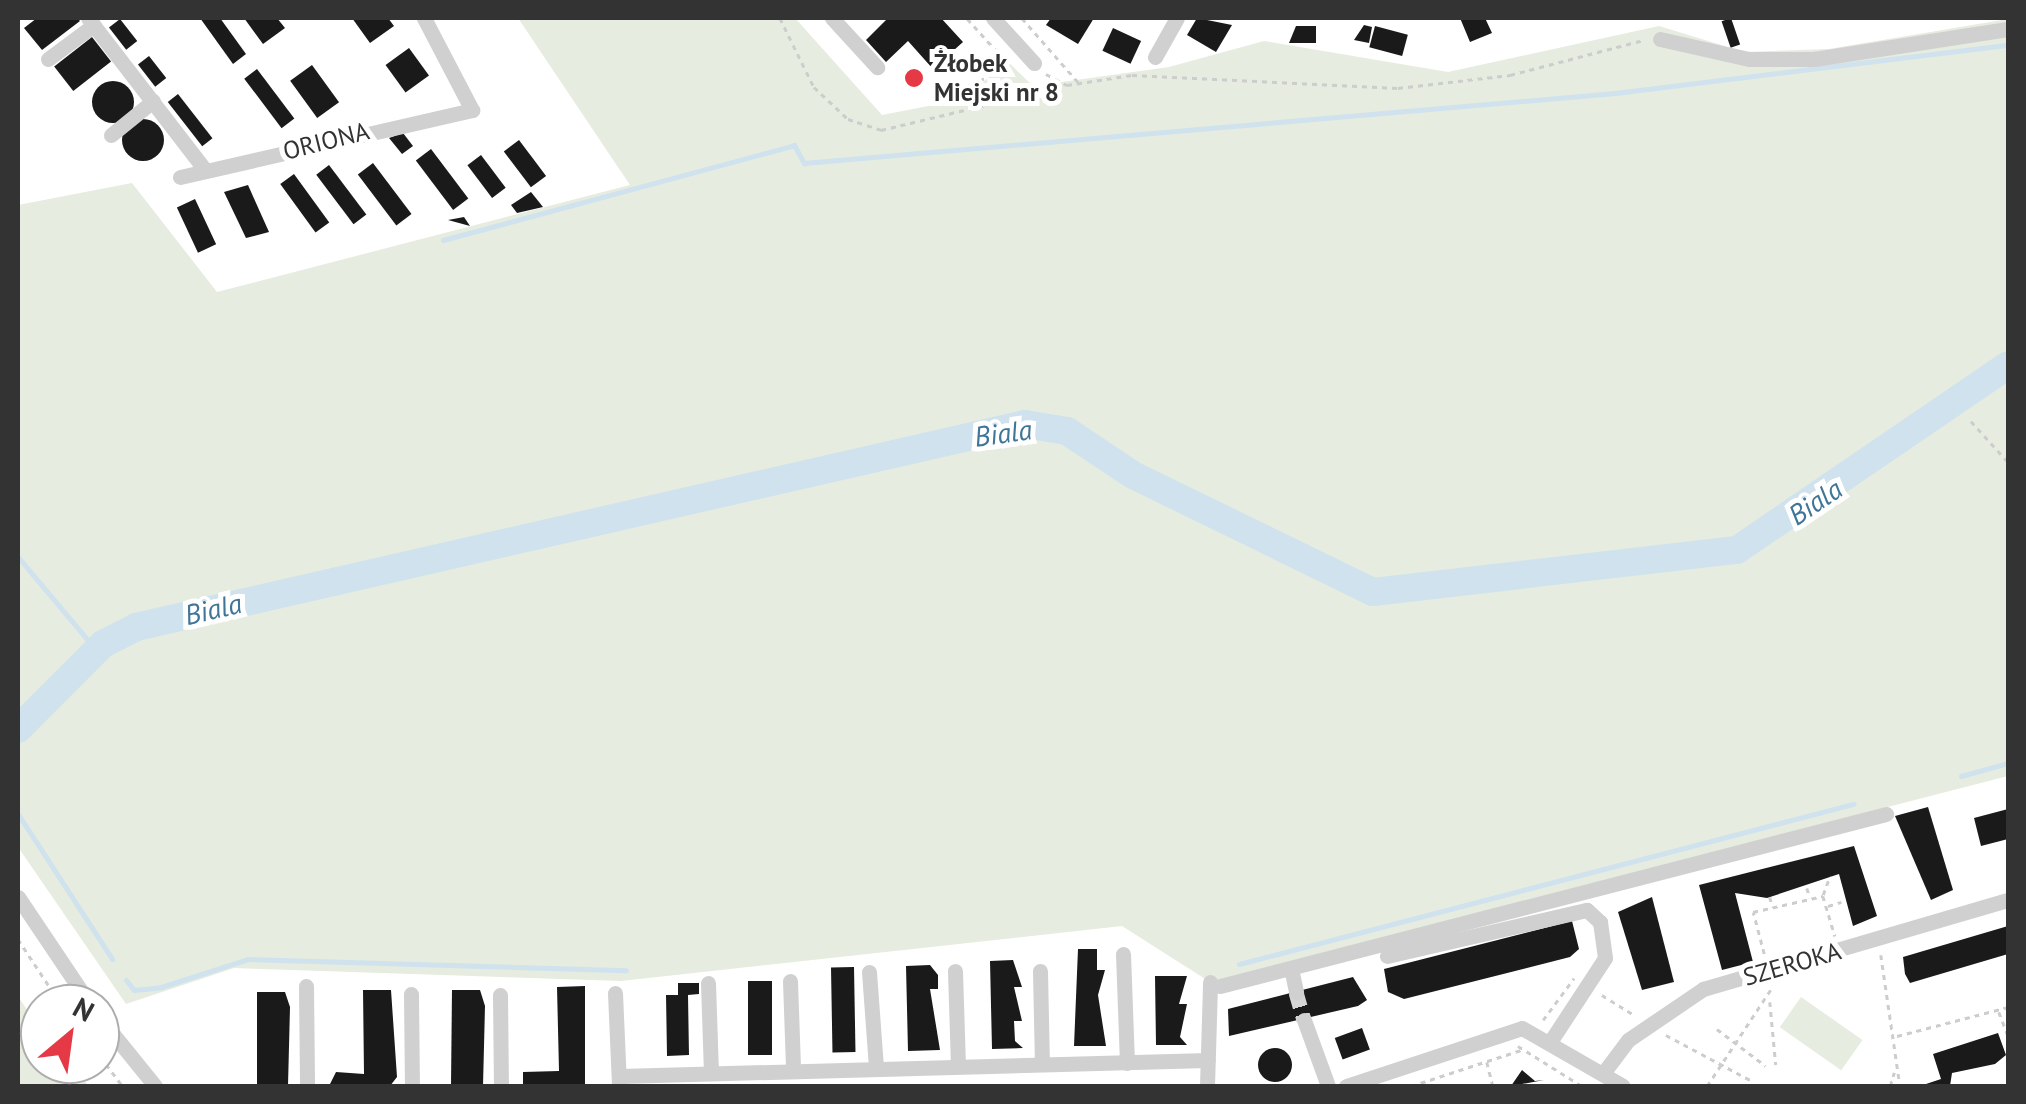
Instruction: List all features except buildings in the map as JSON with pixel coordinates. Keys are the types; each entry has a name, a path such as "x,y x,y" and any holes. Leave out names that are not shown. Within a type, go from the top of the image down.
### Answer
{"street":[{"name":"ORIONA","path":"180,177 472,110 424,18"},
{"path":"832,18 877,66"},
{"path":"993,18 1034,63"},
{"path":"1156,57 1177,18"},
{"path":"48,59 91,21 206,171"},
{"path":"1660,38 1749,59 1814,60 2008,28"},
{"path":"111,136 153,101"},
{"path":"1207,1086 1215,984 1291,968 1886,814"},
{"path":"18,897 77,984"},
{"name":"SZEROKA","path":"1604,1072 1628,1040 1703,989 2008,900"},
{"path":"1387,956 1587,910 1600,922 1605,958 1552,1039"},
{"path":"1123,954 1126,1063"},
{"path":"1291,968 1296,992"},
{"path":"1040,971 1042,1064"},
{"path":"869,972 876,1067"},
{"path":"955,972 958,1065"},
{"path":"790,981 793,1069"},
{"path":"708,983 711,1072"},
{"path":"306,986 307,1086"},
{"path":"615,993 620,1082 711,1072 1208,1060"},
{"path":"411,994 412,1086"},
{"path":"500,994 501,1086"},
{"path":"1304,1020 1328,1086"},
{"path":"1346,1086 1494,1034 1522,1028 1552,1039 1623,1086"},
{"path":"120,1043 155,1086"}],"path":[{"path":"780,18 814,87 848,119 881,130 1067,85 1132,75 1430,86 1660,38"},
{"path":"965,95 1004,60 966,18"},
{"path":"1022,18 1080,84"},
{"path":"1034,63 1067,85"},
{"path":"1971,421 2008,462"},
{"path":"1830,876 1823,896 1839,950"},
{"path":"1807,888 1811,899"},
{"path":"1776,1065 1769,971 1752,912 1823,896"},
{"path":"1770,897 1773,908"},
{"path":"1826,907 1842,902"},
{"path":"1890,934 1879,964 1896,1037 1895,1071 1890,1086"},
{"path":"18,939 48,984"},
{"path":"1707,1086 1770,1000"},
{"path":"1896,1037 2008,1007"},
{"path":"1998,1010 2008,1036"},
{"path":"1717,1030 1766,1066"},
{"path":"1494,1034 1582,1086"},
{"path":"1411,1086 1524,1049"},
{"path":"1486,1060 1493,1086"},
{"path":"1895,1071 1900,1086"}],"shaded area":[{"path":"518,18 795,18 882,115 964,99 1007,61 1033,86 1169,67 1264,41 1448,72 1659,26 1744,52 1829,49 2008,19 2008,776 1210,982 1122,926 621,981 234,968 126,1004 120,995 120,984 112,984 18,847 18,205 132,183 217,292 630,185"},
{"path":"18,996 20,1084 89,1086 18,1086"},
{"path":"1801,997 1862,1040 1841,1070 1780,1027"}],"waterway":[{"path":"443,240 794,145 804,163 1615,93 2008,45"},
{"name":"Biala","path":"18,729 103,644 136,627 1025,424 1067,431 1133,475 1373,592 1737,550 2008,365"},
{"path":"18,557 96,650"},
{"path":"1961,776 2008,763"},
{"path":"1239,964 1853,804"},
{"path":"18,814 112,959"},
{"path":"126,980 134,990 161,987 248,959 626,970"}],"tunnel":[{"path":"1296,992 1304,1020"}],"place":[{"name":"Żłobek Miejski nr 8","path":"914,78"}]}
